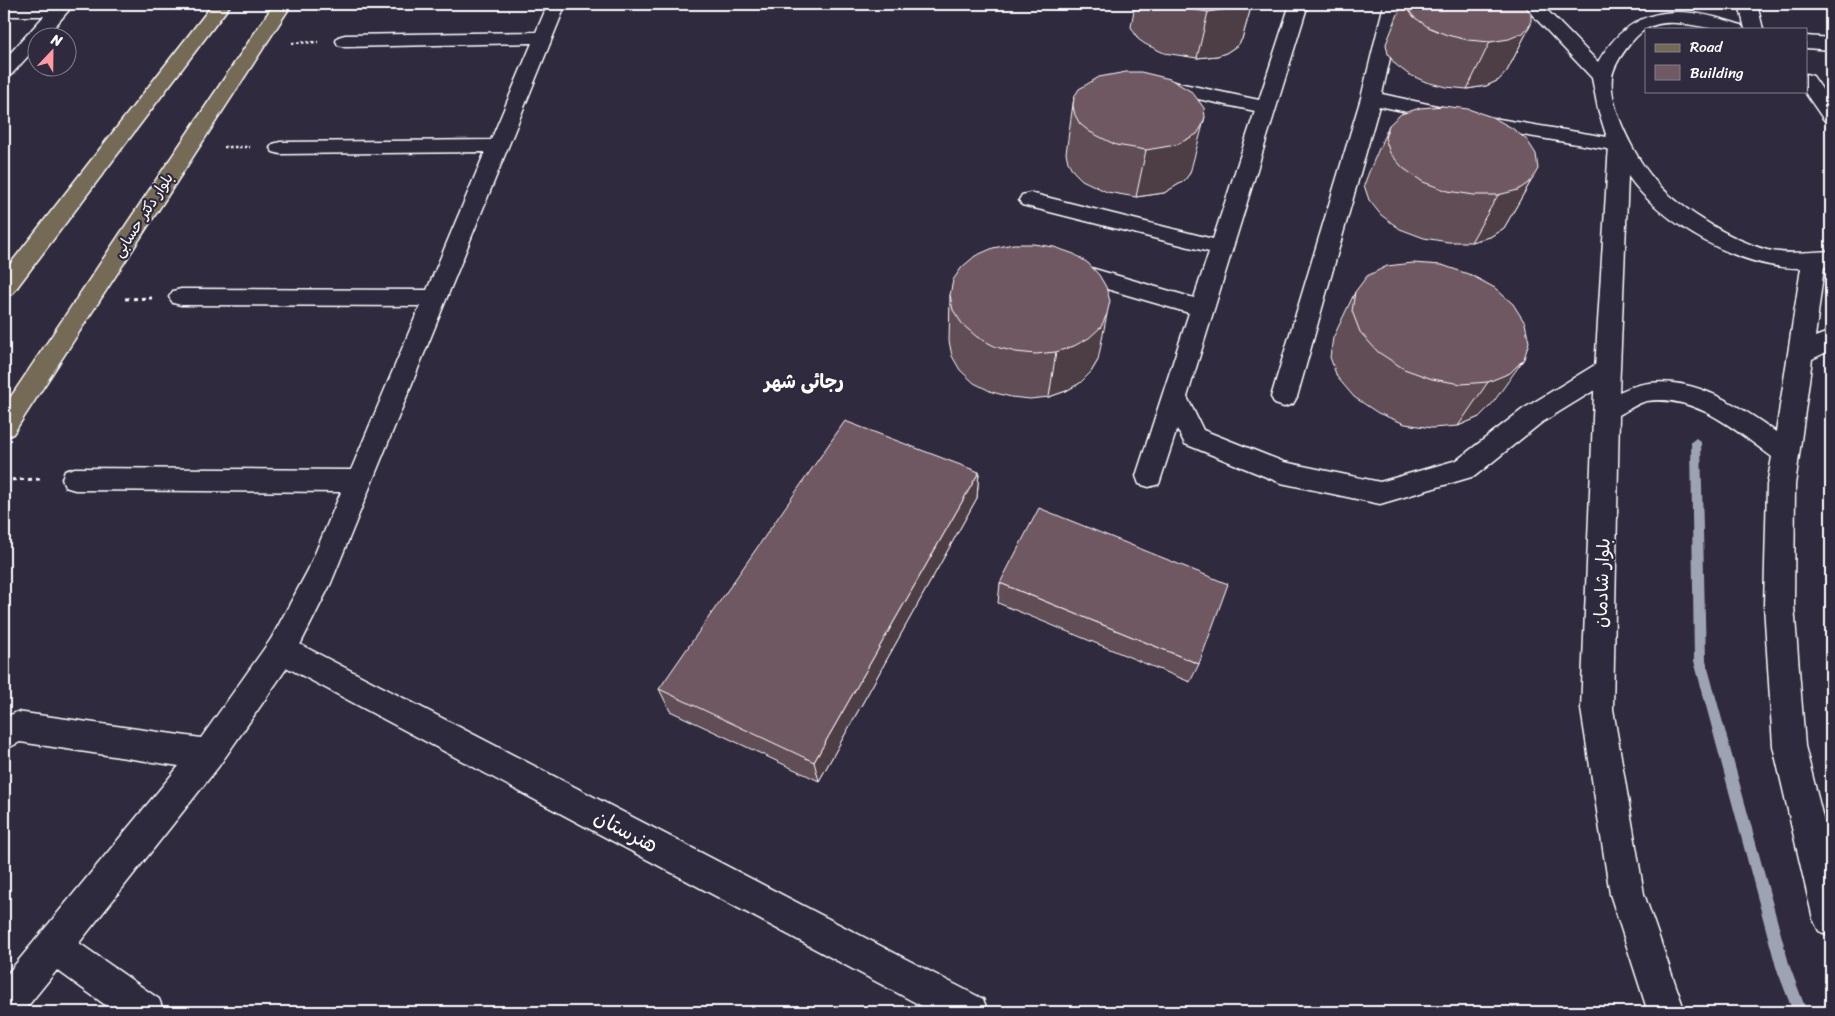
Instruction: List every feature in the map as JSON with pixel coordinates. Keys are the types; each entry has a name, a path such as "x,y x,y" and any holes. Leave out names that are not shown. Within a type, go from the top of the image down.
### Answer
{"main road":[{"path":"4,288 222,4"},
{"name":"بلوار دکتر حسابی","path":"4,427 283,4"}],"street":[{"path":"4,1007 208,754 282,649 321,574 557,4"},
{"path":"1149,476 1298,4"},
{"path":"1284,397 1371,98 1393,4"},
{"path":"1531,4 1602,77"},
{"path":"1711,4 1739,28"},
{"path":"1748,4 1754,28"},
{"path":"4,11 62,7"},
{"path":"4,71 62,7"},
{"path":"1731,28 1693,19 1667,19 1645,23 1613,52 1602,77 1608,111 1619,145 1636,173 1652,193 1693,224 1742,249 1775,259 1822,259 1800,354 1784,452 1781,485 1779,605 1789,746 1831,918"},
{"path":"345,41 543,37"},
{"path":"1808,42 1831,44"},
{"path":"1139,81 1266,107"},
{"path":"1808,83 1831,116"},
{"path":"1371,98 1487,123 1619,145"},
{"name":"بلوار شادمان","path":"1619,145 1607,370 1598,709 1627,894 1667,1012"},
{"path":"280,148 498,146"},
{"path":"1030,200 1221,248"},
{"path":"1042,262 1202,309"},
{"path":"182,297 435,298"},
{"path":"1800,354 1831,340"},
{"path":"1174,397 1194,437 1281,472 1380,493 1466,468 1532,416 1607,370"},
{"path":"1607,409 1646,392 1675,392 1712,402 1784,452"},
{"path":"75,479 359,481"},
{"name":"هنرستان","path":"282,649 951,1008"},
{"path":"4,735 17,727 208,754"},
{"path":"53,946 146,1012"}],"path":[{"path":"256,44 345,41"},
{"path":"189,147 280,148"},
{"path":"87,300 182,297"},
{"path":"4,480 75,479"}],"building":[{"path":"1167,4 1242,4 1229,9 1208,12 1174,7"},
{"path":"1406,4 1524,4 1531,14 1531,24 1523,33 1509,39 1490,42 1468,40 1447,35 1428,27 1414,17 1406,7"},
{"path":"1126,72 1141,72 1170,79 1192,92 1204,108 1205,117 1197,134 1176,145 1146,150 1116,145 1090,132 1080,124 1073,106 1074,97 1079,89 1099,77"},
{"path":"1443,106 1468,109 1492,117 1512,128 1527,140 1536,154 1538,169 1531,181 1518,190 1498,195 1474,195 1448,191 1423,182 1403,168 1390,153 1385,138 1389,125 1401,114 1420,108"},
{"path":"1013,244 1054,247 1074,254 1088,263 1099,275 1106,287 1110,301 1101,327 1089,338 1074,346 1056,352 1036,354 996,347 977,337 963,325 953,310 950,295 953,280 962,267 975,256 993,248"},
{"path":"1413,263 1442,265 1471,275 1495,288 1513,304 1525,323 1529,342 1524,359 1510,373 1488,382 1461,384 1432,379 1404,369 1378,352 1360,332 1352,311 1355,292 1367,276 1387,266"},
{"path":"845,421 979,472 814,762 659,689"},
{"path":"1039,508 1228,584 1199,664 1000,583"}],"waterway":[{"path":"1696,442 1700,661 1783,967 1800,1012"}],"district":[{"name":"رجائی شهر","path":"804,381"}]}
